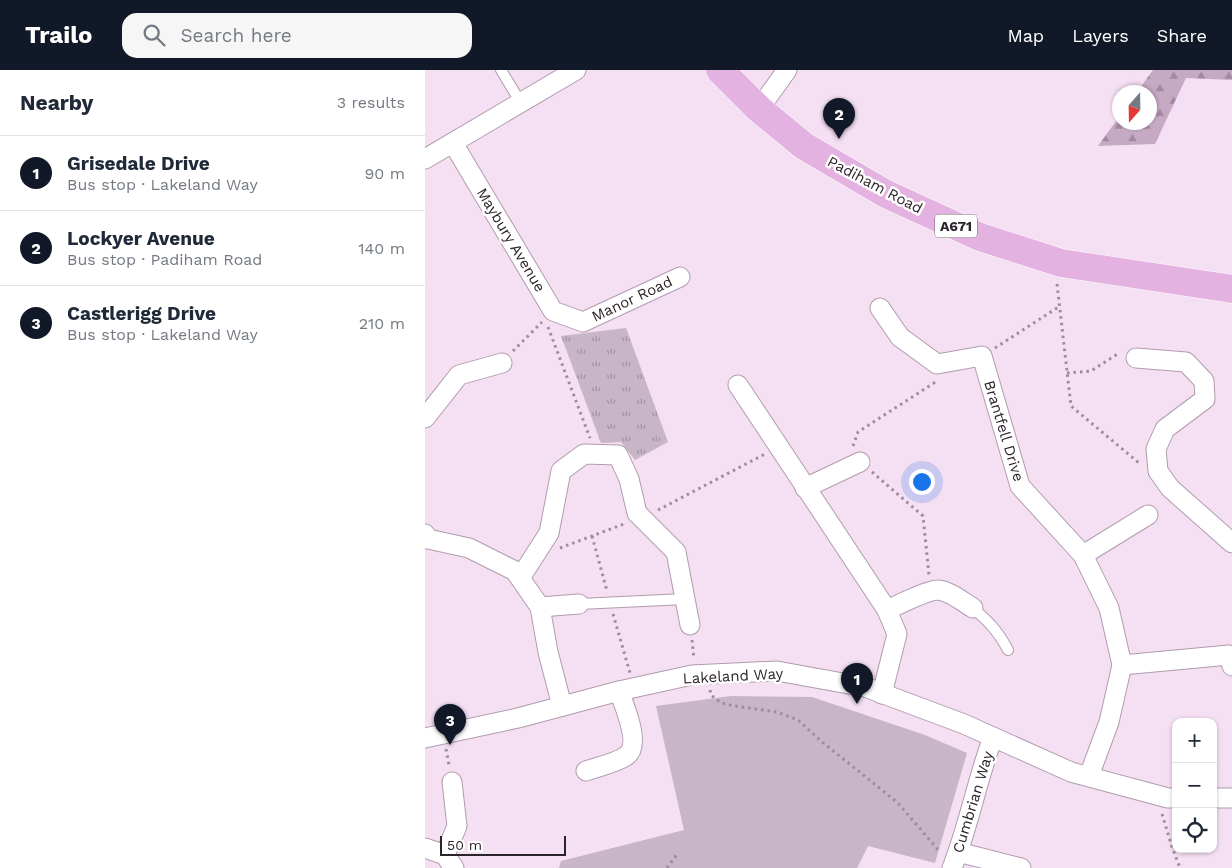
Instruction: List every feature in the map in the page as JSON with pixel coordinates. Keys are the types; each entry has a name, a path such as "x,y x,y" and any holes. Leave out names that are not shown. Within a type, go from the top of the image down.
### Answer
{"main road":[{"name":"Padiham Road","path":"720,70 759,109 804,146 886,194 980,237 1061,263 1232,289"}],"street":[{"path":"425,159 576,70"},
{"path":"759,109 787,70"},
{"name":"Maybury Avenue","path":"453,142 553,311 583,322"},
{"name":"Manor Road","path":"583,322 679,277"},
{"path":"880,308 900,337 937,364 982,356"},
{"name":"Brantfell Drive","path":"982,356 1020,486 1083,555 1109,608 1122,664 1109,722 1089,776"},
{"path":"1136,358 1186,362 1204,381 1205,399 1165,429 1156,449 1158,471 1171,488 1232,543"},
{"path":"425,418 432,397 459,375 502,362"},
{"path":"738,385 887,610 897,634 882,694"},
{"path":"520,578 549,533 561,471 584,454 618,455 629,479 637,514 675,552 690,625"},
{"path":"805,488 853,466"},
{"path":"1083,555 1148,515"},
{"path":"426,538 469,548 515,571 540,607 548,652 562,706"},
{"path":"887,610 931,591 939,590 949,593 973,608"},
{"path":"540,607 579,604"},
{"path":"1122,664 1229,655 1232,666"},
{"name":"Lakeland Way","path":"425,738 518,718 619,691 701,674 777,671 865,688 964,724 1071,772 1168,797"},
{"path":"586,771 627,756 633,746 633,734 619,691"},
{"name":"Cumbrian Way","path":"955,860 993,737"},
{"path":"425,848 450,861 457,826 452,782"},
{"path":"1217,798 1232,798"},
{"path":"955,860 1021,868"}],"lane":[{"path":"501,70 521,103"},
{"path":"579,604 685,599"},
{"path":"973,608 992,624 1000,634 1008,650"}],"path":[{"path":"1055,260 1071,406 1140,463"},
{"path":"982,356 1060,306"},
{"path":"502,362 545,319 596,454"},
{"path":"1067,373 1091,371 1121,352 1136,358"},
{"path":"931,591 923,516 853,466 858,432 939,379"},
{"path":"534,558 641,518 778,447"},
{"path":"690,625 701,674 711,695 721,703 777,712 798,720 898,803 943,856 955,860"},
{"path":"443,734 452,782"},
{"path":"1168,797 1162,814 1180,868"},
{"path":"667,868 678,853"}],"green space":[{"path":"1153,70 1232,70 1232,80 1186,78 1155,144 1098,146 1112,127 1112,130 1157,130 1157,85 1142,85"},
{"path":"626,328 668,442 635,460 621,442 601,443 561,336"},
{"path":"731,696 812,697 925,735 967,753 935,863 868,846 857,868 559,868 561,861 684,830 656,706"}],"place":[{"name":"Lockyer Avenue","path":"839,139"},
{"name":"Grisedale Drive","path":"857,704"},
{"name":"Castlerigg Drive","path":"450,745"}]}
